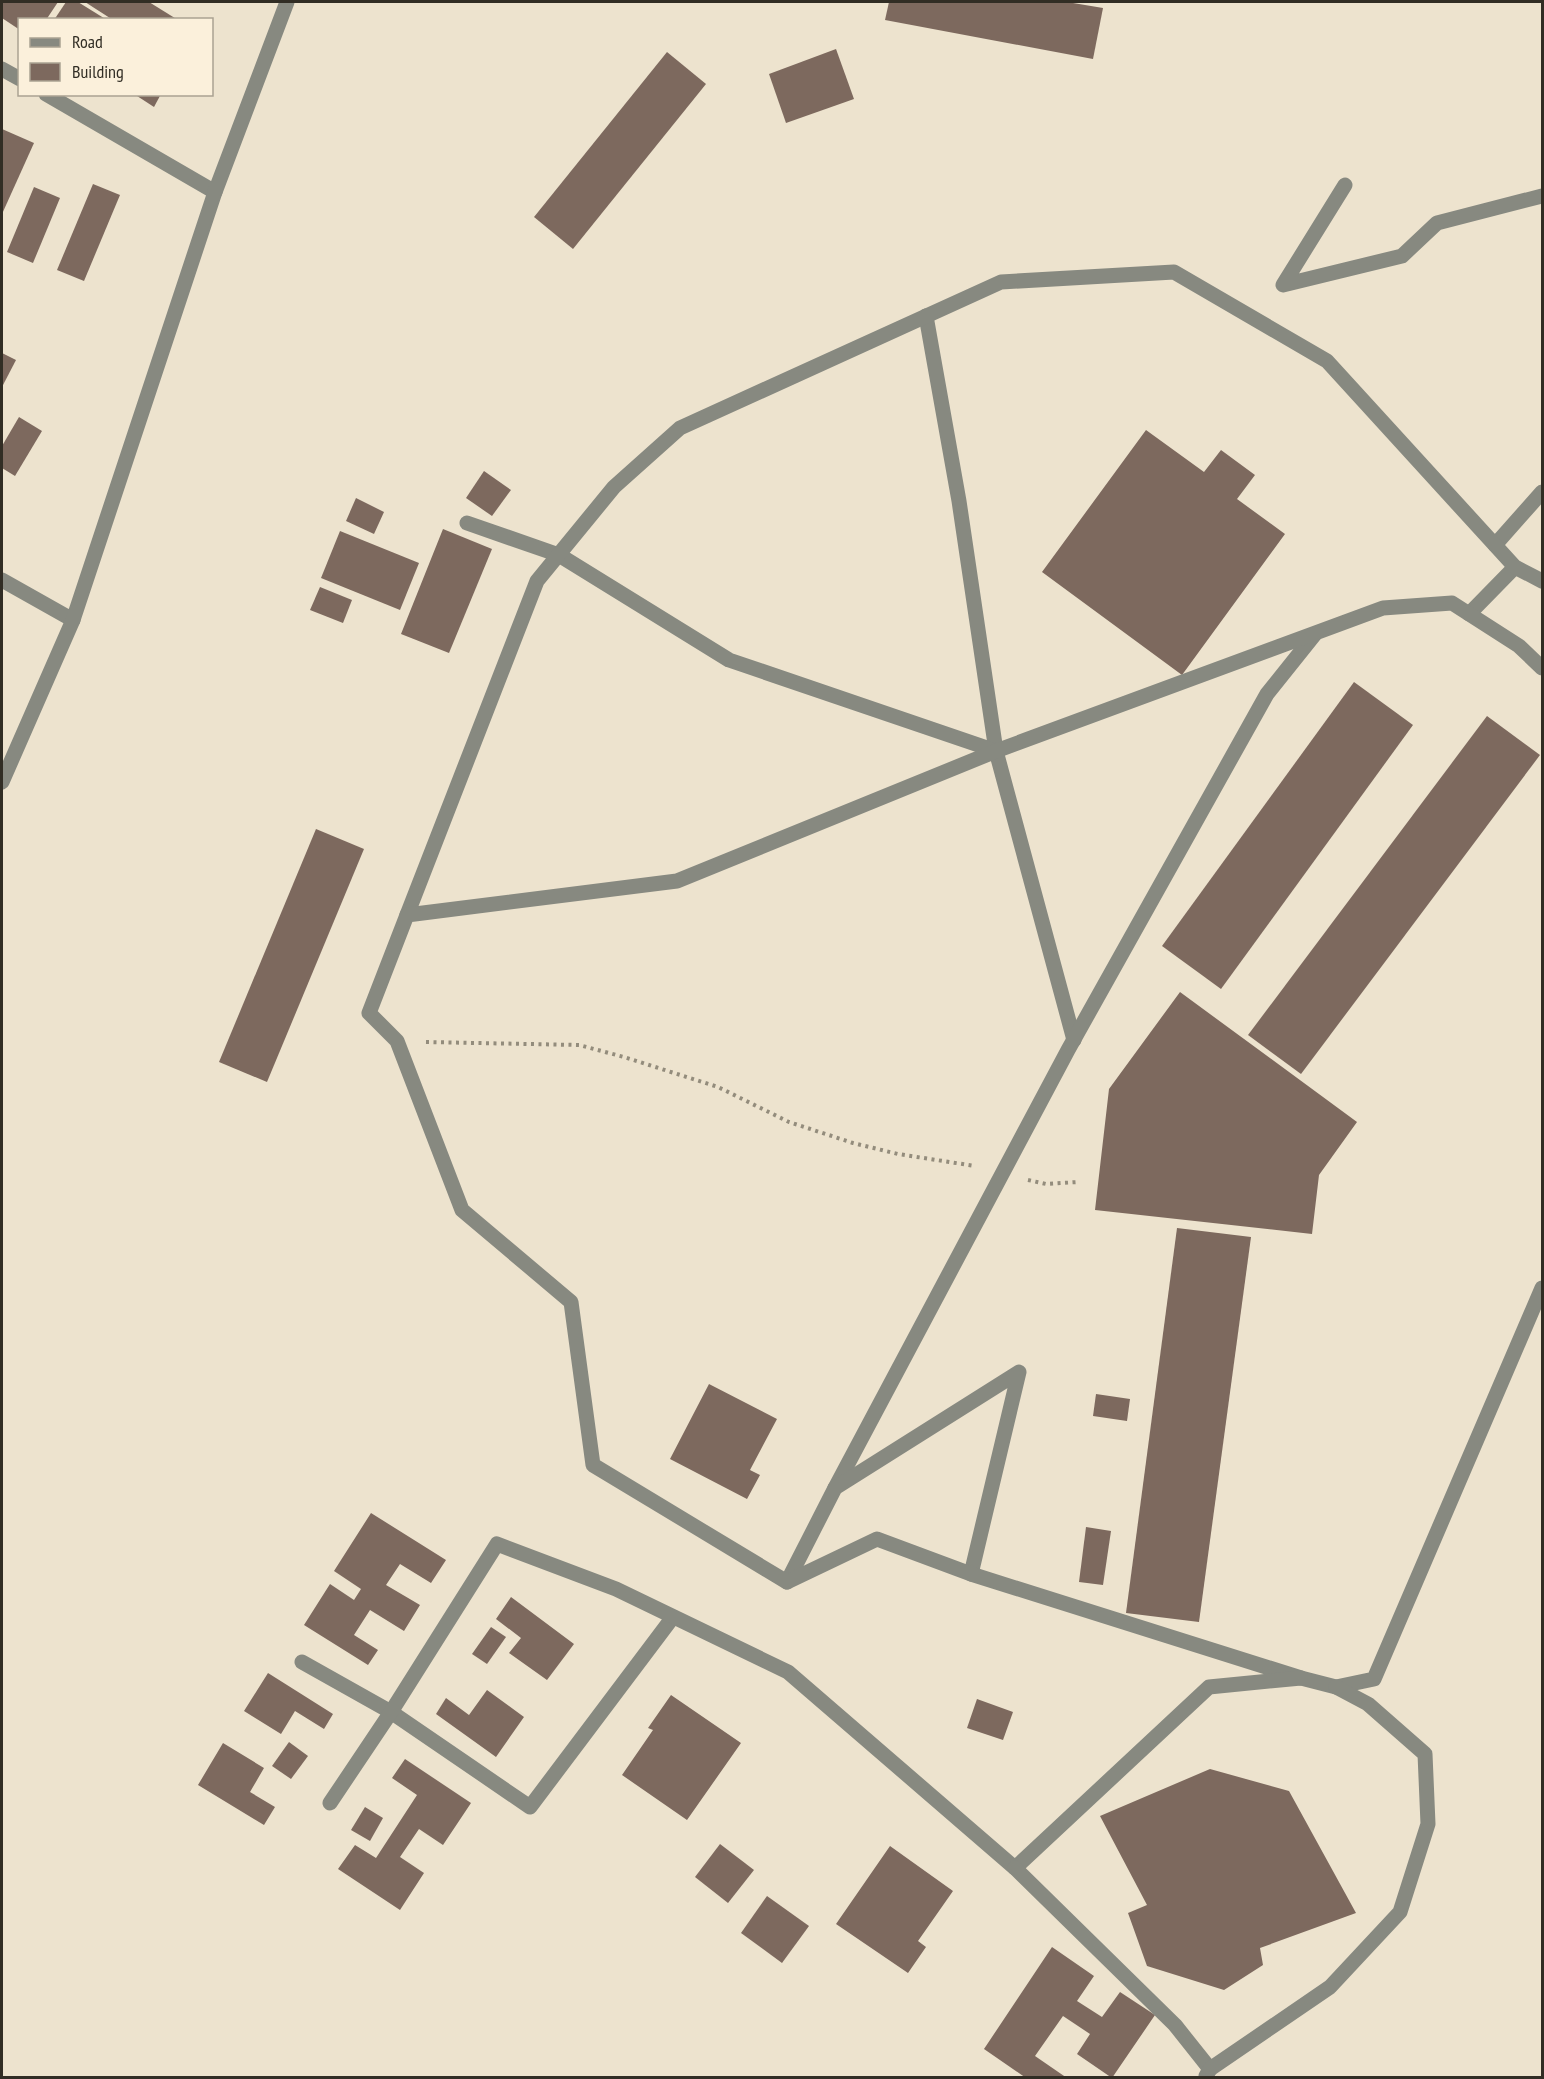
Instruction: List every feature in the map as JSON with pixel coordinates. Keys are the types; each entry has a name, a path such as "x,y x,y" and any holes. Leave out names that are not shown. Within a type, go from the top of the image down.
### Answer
{"street":[{"path":"2,782 73,620 215,192 287,2"},
{"path":"2,69 18,78"},
{"path":"49,96 215,192"},
{"path":"1345,185 1283,285 1402,256 1437,223 1542,196"},
{"path":"787,1582 593,1465 571,1302 462,1209 397,1041 369,1013 537,581 614,487 680,428 1001,282 1174,272 1327,361 1515,567 1542,580"},
{"path":"926,316 959,501 996,752 1074,1040"},
{"path":"1495,545 1542,492"},
{"path":"467,523 559,555 729,660 996,752"},
{"path":"1469,614 1515,567"},
{"path":"2,580 73,620"},
{"path":"407,915 677,881 996,752 1383,608 1452,603 1518,646 1542,668"},
{"path":"787,1582 1074,1040 1267,694 1315,633"},
{"path":"1336,1687 1374,1679 1542,1288"},
{"path":"835,1488 1019,1372 971,1574"},
{"path":"330,1803 391,1712 497,1544 616,1589 788,1672 1015,1868 1175,2025 1208,2073 1330,1987 1400,1912 1428,1824 1425,1754 1368,1704 1336,1687 971,1574 877,1539 787,1582"},
{"path":"302,1662 391,1712 530,1806 673,1617"},
{"path":"1015,1868 1209,1688 1301,1678"}],"path":[{"path":"397,1041 579,1046 718,1087 789,1122 853,1143 907,1155 970,1165 1046,1184 1078,1182"}],"building":[{"path":"2,2 58,2 47,18 18,18 18,29 2,18"},
{"path":"66,2 78,2 104,18 55,18"},
{"path":"85,2 149,2 175,18 110,18"},
{"path":"889,2 1067,2 1103,8 1093,59 885,20"},
{"path":"836,49 854,99 786,123 769,74"},
{"path":"667,52 706,84 573,249 534,217"},
{"path":"137,96 160,96 154,107"},
{"path":"2,129 34,143 2,214"},
{"path":"93,184 120,195 84,281 57,270"},
{"path":"34,187 60,198 33,263 7,252"},
{"path":"2,353 16,360 2,387"},
{"path":"19,417 42,431 15,476 2,468 2,446"},
{"path":"1146,430 1204,472 1221,450 1255,475 1237,499 1285,534 1182,675 1042,572"},
{"path":"484,471 511,490 492,516 466,498"},
{"path":"356,498 384,512 374,534 346,521"},
{"path":"443,529 492,549 449,653 401,634"},
{"path":"340,531 419,563 400,610 321,578"},
{"path":"320,587 352,600 343,623 310,610"},
{"path":"1354,682 1413,725 1221,989 1162,946"},
{"path":"1487,716 1540,755 1301,1074 1248,1035"},
{"path":"316,829 364,849 267,1082 219,1062"},
{"path":"1180,992 1357,1122 1319,1175 1312,1234 1095,1210 1109,1089"},
{"path":"1177,1228 1251,1237 1199,1622 1126,1613"},
{"path":"709,1384 777,1419 750,1470 760,1475 747,1499 670,1459"},
{"path":"1096,1394 1130,1399 1127,1421 1093,1416"},
{"path":"371,1513 446,1560 431,1583 400,1564 386,1585 420,1605 404,1631 370,1610 354,1635 378,1650 368,1665 304,1625 330,1584 354,1600 361,1589 334,1571"},
{"path":"1086,1527 1111,1531 1103,1585 1079,1582"},
{"path":"511,1597 574,1644 547,1680 509,1653 521,1638 496,1619"},
{"path":"491,1627 506,1637 487,1664 472,1654"},
{"path":"268,1673 333,1714 324,1729 295,1711 281,1734 244,1711"},
{"path":"487,1690 524,1717 496,1757 436,1714 446,1698 469,1715"},
{"path":"671,1695 741,1743 687,1820 622,1775 653,1730 648,1728"},
{"path":"977,1699 1013,1712 1003,1740 967,1728"},
{"path":"289,1742 308,1756 291,1779 272,1766"},
{"path":"223,1743 264,1768 250,1792 275,1807 264,1825 198,1785"},
{"path":"405,1759 471,1803 443,1845 419,1829 400,1857 424,1873 400,1910 338,1869 355,1845 376,1858 417,1795 392,1778"},
{"path":"1210,1769 1289,1791 1356,1913 1260,1948 1263,1965 1224,1990 1147,1966 1128,1913 1147,1905 1100,1816"},
{"path":"365,1807 383,1818 370,1841 351,1830"},
{"path":"720,1844 754,1870 728,1903 695,1877"},
{"path":"890,1846 953,1891 918,1941 926,1947 908,1973 836,1924"},
{"path":"767,1896 809,1926 782,1963 741,1933"},
{"path":"1052,1947 1094,1976 1077,2001 1102,2017 1120,1992 1155,2015 1112,2078 1077,2054 1090,2034 1063,2016 1035,2056 1067,2078 1026,2078 984,2049"}]}
